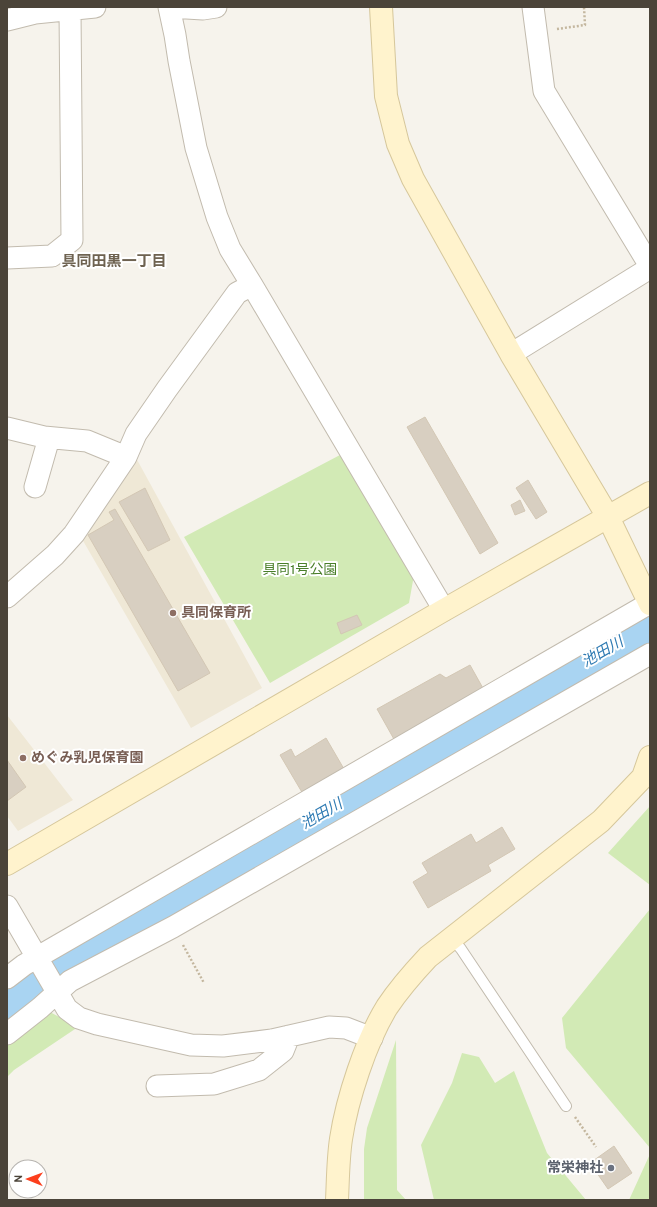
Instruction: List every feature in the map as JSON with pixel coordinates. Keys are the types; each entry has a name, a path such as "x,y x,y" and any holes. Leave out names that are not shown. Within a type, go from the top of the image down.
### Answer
{"street":[{"path":"7,20 35,13 95,7"},
{"path":"216,7 203,9 169,7 176,35 179,61 196,148 212,203 230,249 444,610"},
{"path":"7,978 24,965 650,603 608,517 511,354 412,179 398,144 386,96 381,7"},
{"path":"511,354 650,267 544,91 533,7"},
{"path":"7,258 52,256 72,240 70,10"},
{"path":"7,597 55,555 74,534 126,457 136,434 167,389 237,293 252,284"},
{"path":"7,428 49,438 87,441 126,457"},
{"path":"35,487 49,438"},
{"path":"7,864 650,492"},
{"path":"7,1034 70,982 173,927 303,851 650,654"},
{"path":"337,1200 341,1139 356,1078 372,1038 387,1008 405,982 428,957 601,821 643,777 650,758"},
{"path":"7,906 67,1010 79,1018 132,1033 191,1045 223,1046 289,1036 329,1027 346,1028 372,1038"},
{"path":"157,1086 214,1084 259,1070 283,1051 289,1036"}],"lane":[{"path":"452,938 461,949 566,1106"}],"path":[{"path":"536,32 585,25 584,7"},
{"path":"173,927 204,983"},
{"path":"566,1106 596,1147"}],"shaded area":[{"name":"具同保育所","path":"135,456 262,688 191,728 82,539"},
{"name":"めぐみ乳児保育園","path":"7,715 73,800 18,831 7,816"}],"green space":[{"name":"具同1号公園","path":"340,455 414,575 409,603 270,683 184,537"},
{"path":"650,806 650,885 608,853"},
{"path":"650,909 650,1148 566,1048 562,1018"},
{"path":"48,1011 78,1027 14,1070 7,1077 7,1042"},
{"path":"396,1040 397,1190 406,1200 364,1200 364,1149 367,1128"},
{"path":"462,1053 479,1057 495,1083 514,1071 547,1153 586,1200 434,1200 421,1145 452,1083"},
{"path":"650,1154 650,1200 629,1200"}],"building":[{"path":"425,417 498,543 480,554 407,427"},
{"path":"528,480 547,512 536,519 516,488"},
{"path":"145,488 170,540 148,551 119,502"},
{"path":"520,500 525,511 515,515 511,505"},
{"path":"115,509 210,673 178,691 88,535 114,520 109,512"},
{"path":"357,615 362,625 341,634 337,623"},
{"path":"470,665 484,690 395,741 377,709 440,674 446,678"},
{"path":"326,738 344,769 303,794 280,755 291,749 295,757"},
{"path":"7,760 26,787 7,801"},
{"path":"502,827 515,849 488,865 491,871 428,908 413,882 428,873 422,863 471,834 476,843"},
{"name":"常栄神社","path":"614,1146 632,1173 608,1189 590,1163"}],"waterway":[{"name":"池田川","path":"7,1011 22,998 26,990 28,979 66,961 97,949 144,922 166,908 182,895 650,626"}],"place":[{"name":"具同保育所","path":"173,613"},
{"name":"めぐみ乳児保育園","path":"23,758"},
{"name":"常栄神社","path":"611,1168"}],"district":[{"name":"具同田黒一丁目","path":"114,262"}]}
